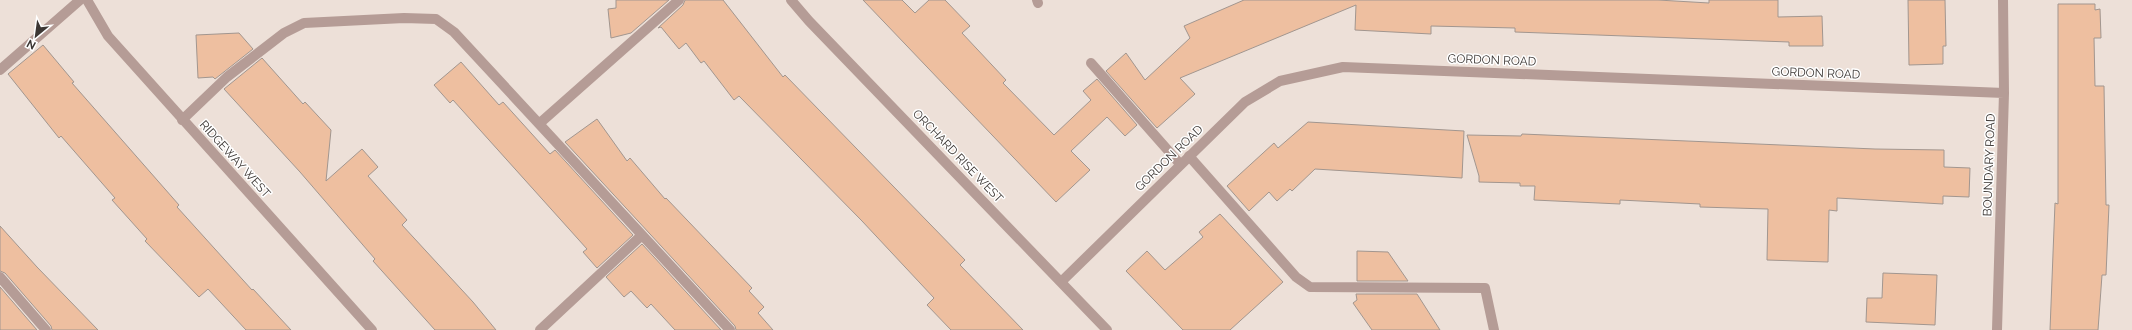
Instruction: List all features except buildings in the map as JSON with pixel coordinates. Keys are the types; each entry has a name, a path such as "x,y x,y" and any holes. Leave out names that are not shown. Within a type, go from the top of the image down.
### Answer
{"street":[{"path":"0,70 80,0"},
{"name":"RIDGEWAY WEST","path":"87,0 108,36 372,330"},
{"path":"540,123 679,0"},
{"name":"ORCHARD RISE WEST","path":"791,0 809,21 1107,330"},
{"name":"BOUNDARY ROAD","path":"1997,330 2004,93 2003,0"},
{"path":"182,120 227,77 284,34 304,23 404,18 436,19 454,32 540,123 730,330"},
{"path":"1091,63 1180,164"},
{"name":"GORDON ROAD","path":"1060,282 1245,102 1280,81 1343,67 2004,93"},
{"path":"1189,156 1296,277 1310,287 1485,288 1494,330"},
{"path":"540,330 642,235"},
{"path":"0,277 46,330"}]}
